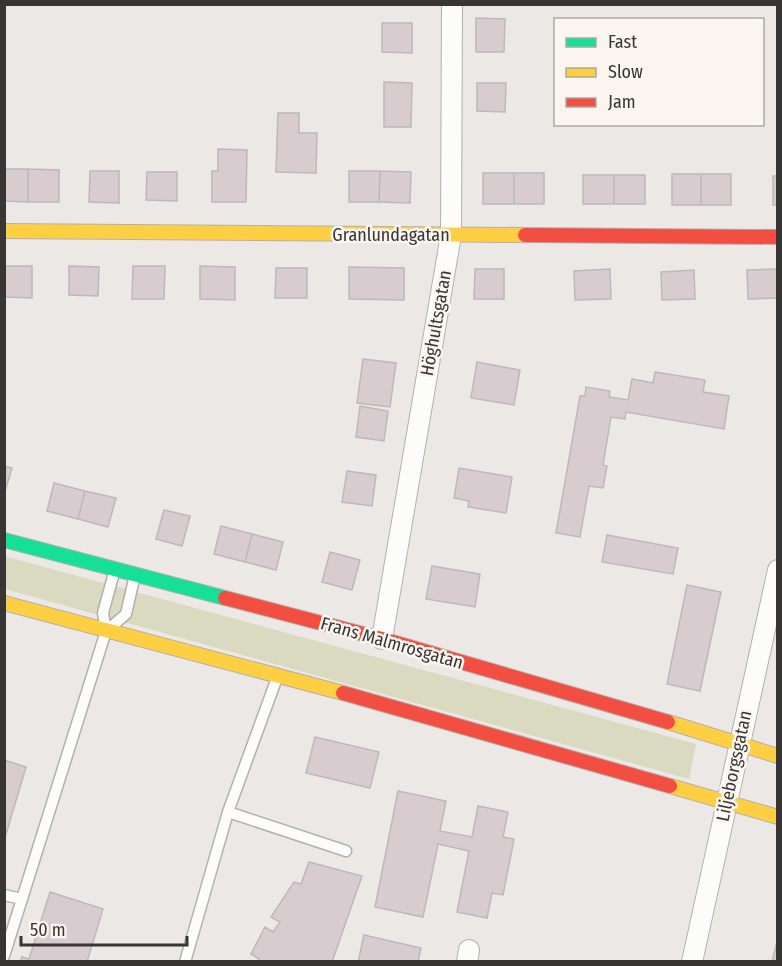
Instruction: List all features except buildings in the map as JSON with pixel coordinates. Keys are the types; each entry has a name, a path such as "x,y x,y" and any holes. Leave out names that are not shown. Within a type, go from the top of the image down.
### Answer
{"street":[{"name":"Höghultsgatan","path":"382,639 451,235 452,4"},
{"name":"Granlundagatan","path":"4,231 777,237"},
{"name":"Frans Malmrosgatan","path":"4,540 382,639 740,742 777,756"},
{"name":"Liljeborgsgatan","path":"692,962 777,570"},
{"path":"4,603 410,710 777,817"}],"lane":[{"path":"4,956 106,631 103,613 115,569"},
{"path":"106,631 126,614 135,574"},
{"path":"185,962 228,812 278,675"},
{"path":"228,812 346,851"},
{"path":"4,894 22,899"}],"green space":[{"path":"4,556 696,744 689,779 5,589"}],"traffic: fast":[{"path":"4,540 225,598"}],"traffic: slow":[{"path":"4,231 525,235"},
{"path":"4,603 343,693"},
{"path":"668,722 778,756"},
{"path":"670,786 778,817"}],"traffic: jam":[{"path":"525,235 778,237"},
{"path":"225,598 382,639 668,722"},
{"path":"343,693 670,786"}]}
